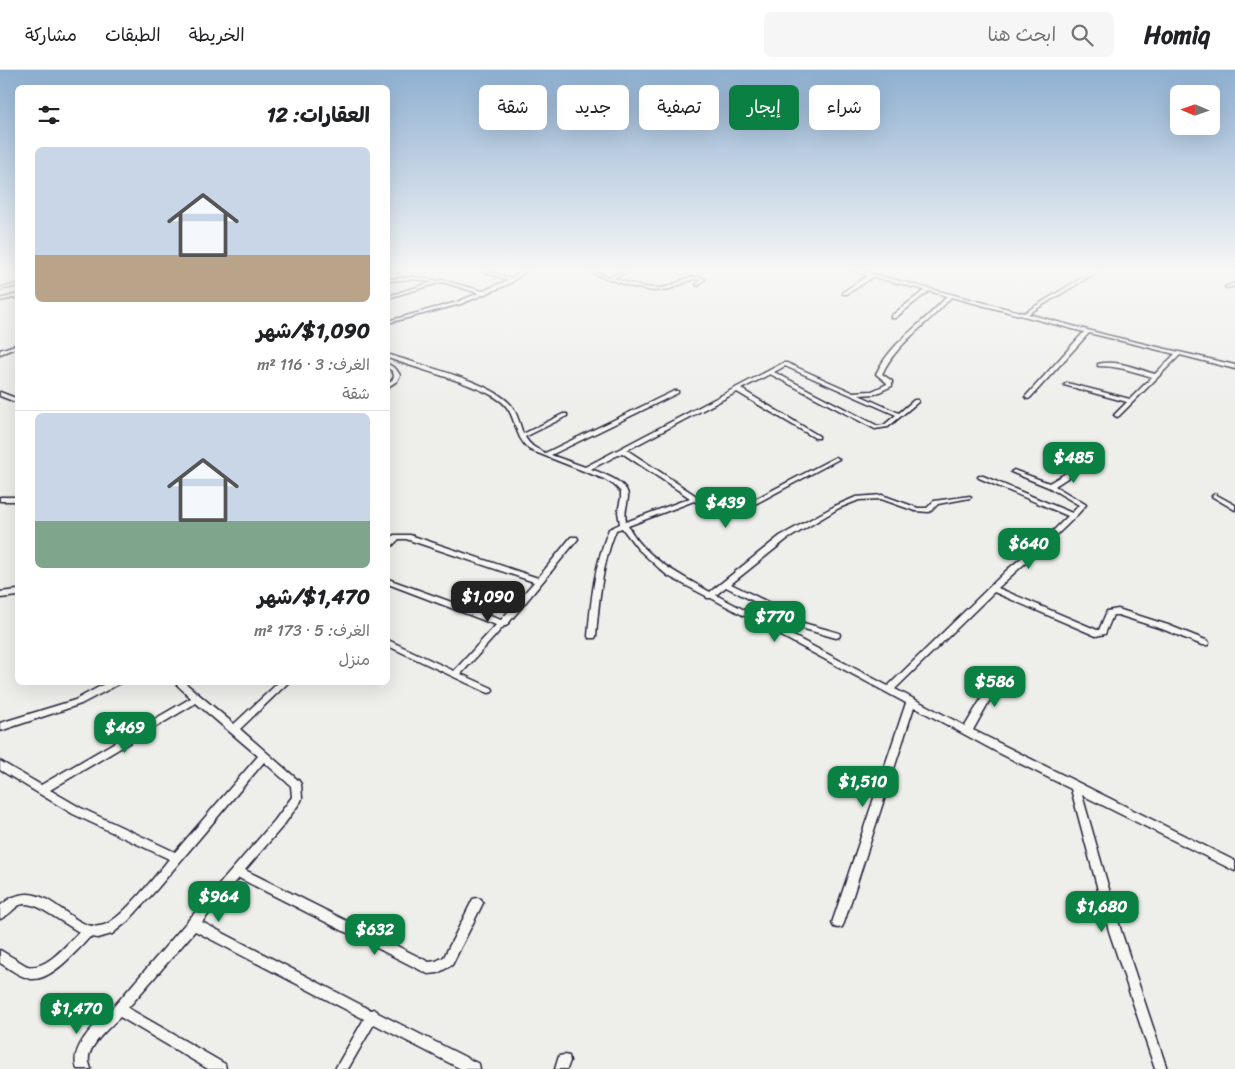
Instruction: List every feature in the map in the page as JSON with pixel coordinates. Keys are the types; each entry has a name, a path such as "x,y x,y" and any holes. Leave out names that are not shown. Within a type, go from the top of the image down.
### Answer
{"street":[{"path":"390,321 413,316"},
{"path":"846,392 873,393 890,385 890,382 879,374 888,356 931,316"},
{"path":"1026,316 1235,367"},
{"path":"1028,397 1088,331"},
{"path":"1,351 15,346"},
{"path":"1117,415 1154,376 1179,354"},
{"path":"390,358 477,387 503,400 516,417 521,437 533,449 585,470 622,489 625,494 620,512 623,526 642,549 664,569 710,596 967,732 1235,866"},
{"path":"1100,365 1103,363 1113,365 1154,376"},
{"path":"585,470 785,364 900,415"},
{"path":"390,367 397,375 390,383"},
{"path":"770,372 877,428 886,426 916,400"},
{"path":"1067,384 1131,401"},
{"path":"738,390 817,437"},
{"path":"546,454 676,392"},
{"path":"0,394 15,400"},
{"path":"521,437 565,415"},
{"path":"622,450 693,499 725,518 836,459"},
{"path":"1050,486 1087,463"},
{"path":"889,690 993,589 1074,516 1083,504 1050,486 1014,472"},
{"path":"981,477 1074,516"},
{"path":"710,596 784,538 837,507 858,498 882,497 918,510 929,510 936,502 968,496"},
{"path":"1215,496 1235,508"},
{"path":"0,499 15,499"},
{"path":"592,636 598,579 608,540 614,529 693,499"},
{"path":"390,543 397,538 408,537 540,581"},
{"path":"456,675 503,624 574,539"},
{"path":"390,582 503,624"},
{"path":"725,584 781,612 797,624 836,635"},
{"path":"993,589 1096,633 1102,632 1110,613 1118,612 1165,627 1205,644"},
{"path":"0,595 15,593"},
{"path":"390,644 489,690"},
{"path":"967,732 1001,673"},
{"path":"0,727 78,702 110,685"},
{"path":"85,1069 81,1059 90,1040 238,872 280,823 298,798 296,784 182,685"},
{"path":"234,730 282,685"},
{"path":"41,790 197,698"},
{"path":"838,923 911,702"},
{"path":"0,914 15,902 30,899 88,931 95,933 110,930 177,858 264,755"},
{"path":"0,766 77,811 177,858"},
{"path":"1075,787 1115,931 1161,1069"},
{"path":"238,872 428,968 438,967 448,961 477,903"},
{"path":"193,924 373,1015 474,1069"},
{"path":"0,956 31,973 41,972 56,962 88,931"},
{"path":"119,1009 220,1069"},
{"path":"341,1069 373,1015"}]}
